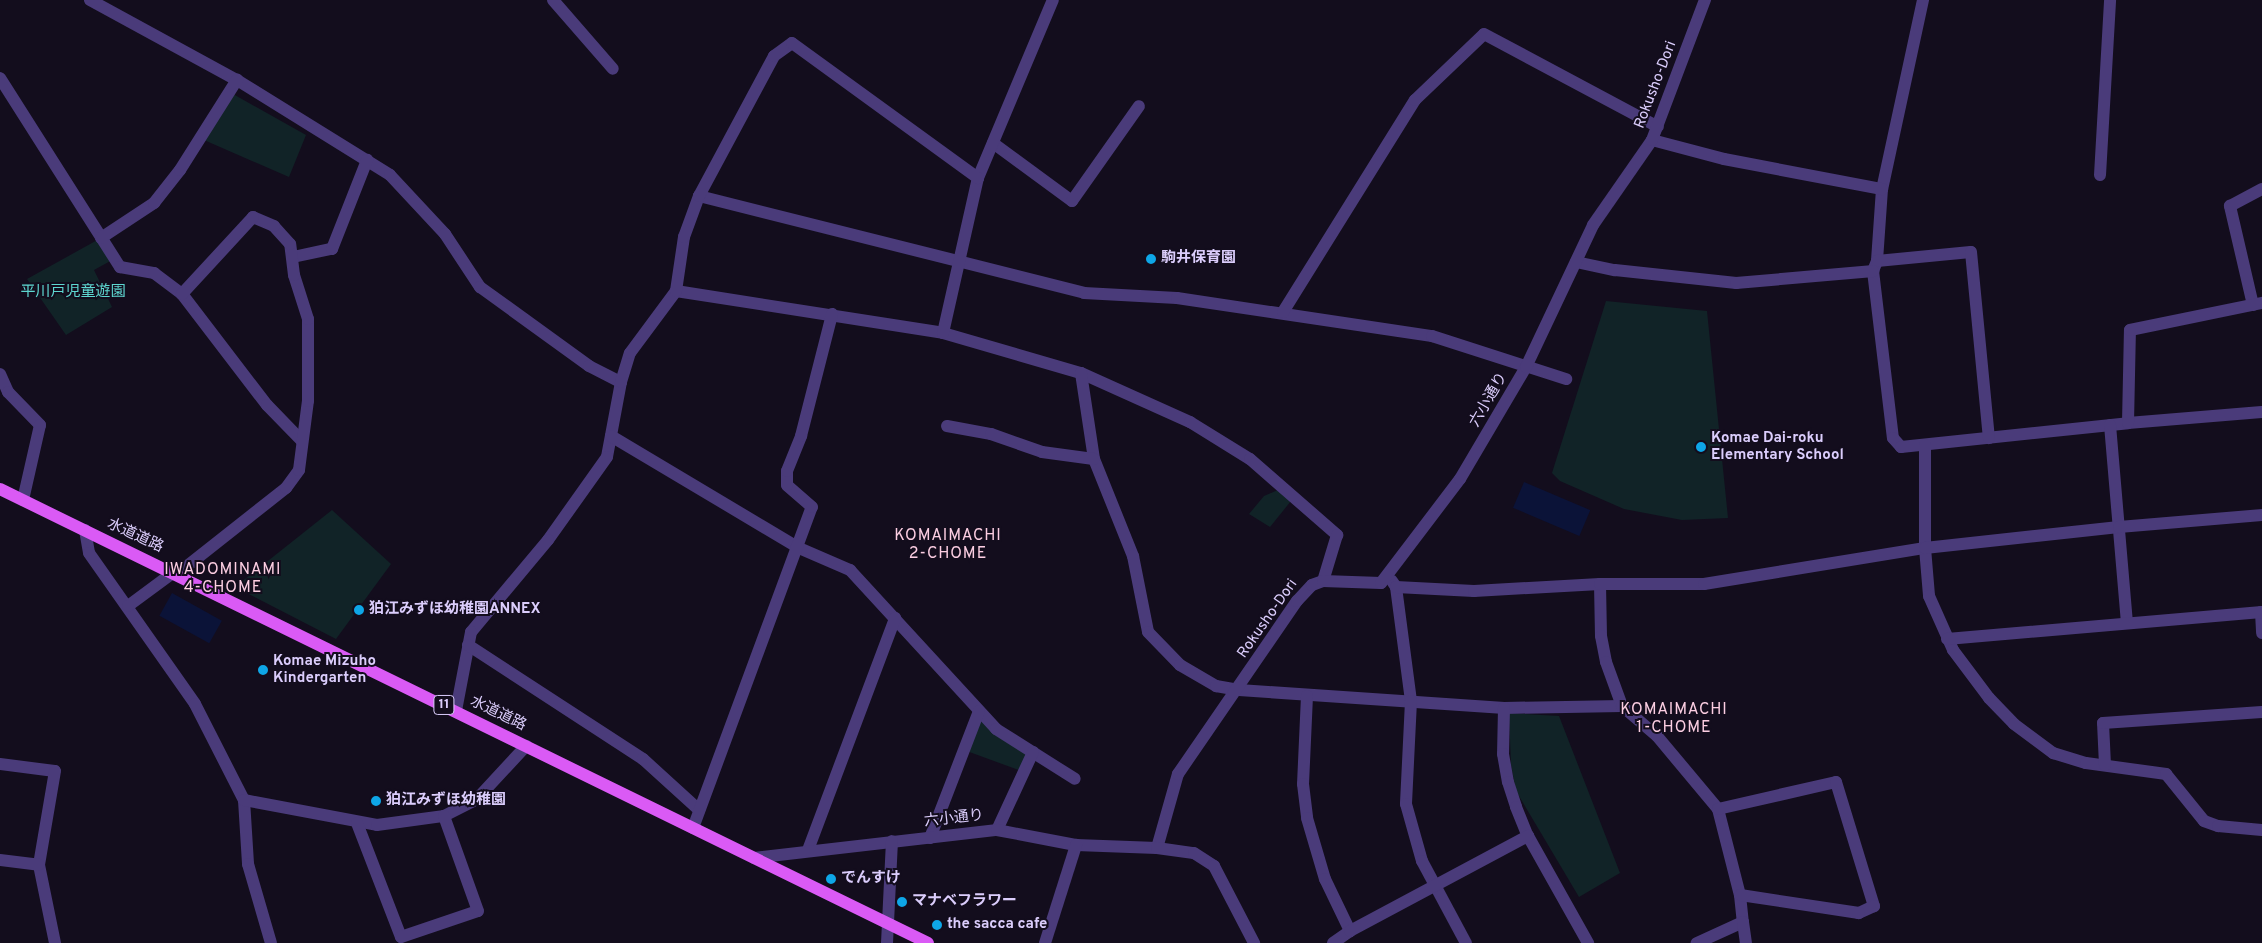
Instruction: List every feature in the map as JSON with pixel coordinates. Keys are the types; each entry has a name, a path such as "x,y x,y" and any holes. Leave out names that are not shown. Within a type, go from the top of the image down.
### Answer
{"main road":[{"name":"水道道路","path":"0,488 928,943"}],"street":[{"path":"90,0 237,80 390,175 423,208 460,254 480,287 589,366 621,382"},
{"path":"554,0 613,69"},
{"path":"943,333 961,261 978,178 1053,0"},
{"name":"Rokusho-Dori","path":"1652,140 1705,0"},
{"path":"1923,0 1882,190 1875,266 1893,438 1901,447 2128,423 2262,412"},
{"path":"2100,175 2110,0"},
{"path":"1283,312 1415,100 1484,34 1658,127"},
{"path":"456,711 471,632 548,540 607,457 621,382 630,353 676,291 684,237 699,196 774,56 792,43 978,178"},
{"path":"0,78 4,95 120,267 154,273 182,294 267,405 302,441"},
{"path":"101,238 144,212 154,203 180,170 237,80"},
{"path":"993,143 1072,201 1139,106"},
{"path":"1652,140 1724,159 1882,190"},
{"name":"六小通り","path":"1393,582 1460,479 1526,367 1593,225 1652,140"},
{"path":"293,257 332,249 366,160"},
{"path":"2128,423 2130,330 2257,304 2230,206 2262,189"},
{"path":"699,196 1084,292 1177,298 1283,312 1432,336 1566,379"},
{"path":"128,606 176,573 286,488 299,470 308,401 308,319 294,274 290,244 274,226 253,217 182,294"},
{"path":"1576,262 1615,270 1736,283 1971,252 1989,438"},
{"path":"676,291 832,314 943,333 1081,373 1190,422 1250,459 1337,535 1323,581"},
{"path":"693,828 812,508 787,485 787,471 801,436 832,314"},
{"path":"1081,373 1094,459 1134,556 1148,632 1180,665 1216,686 1239,690 1504,708 1622,706"},
{"path":"0,374 8,392 40,425 23,500"},
{"path":"2110,425 2127,622"},
{"path":"947,426 991,434 1042,452 1094,459"},
{"path":"611,436 798,548 850,570 996,729 1075,779"},
{"path":"1925,444 1925,548 1929,596 1947,639 1990,698 2014,724 2053,753 2105,765 2166,774 2204,821 2218,826 2262,830"},
{"path":"1466,943 1436,883 1422,861 1406,804 1411,701 1393,582 1474,591 1600,584 1704,584 1925,548 2118,527 2262,516"},
{"path":"85,530 90,553 195,704 244,800 248,864 271,943"},
{"name":"Rokusho-Dori","path":"1158,848 1178,774 1239,690 1297,601 1312,585 1323,581 1382,584 1393,582"},
{"path":"1600,584 1601,636 1622,706 1662,742 1718,809 1740,896 1746,943"},
{"path":"1947,639 2127,622 2261,612 2262,632"},
{"path":"808,850 894,618"},
{"path":"468,644 643,759 699,810"},
{"path":"1307,696 1303,784 1307,818 1325,879 1350,930"},
{"path":"1504,708 1503,754 1508,782 1528,836 1588,943"},
{"path":"930,838 978,711"},
{"path":"2105,765 2103,723 2262,712"},
{"path":"244,800 358,823 377,825 444,816 476,800 526,746"},
{"path":"997,830 1034,752"},
{"path":"0,764 55,772 39,865 55,943"},
{"path":"1718,809 1836,782 1874,906 1859,913 1740,896"},
{"path":"358,823 401,937 478,912 444,816"},
{"name":"六小通り","path":"754,858 808,850 997,830 1076,844 1158,848 1194,854 1214,866 1254,943"},
{"path":"1333,943 1350,930 1528,836"},
{"path":"888,943 892,841"},
{"path":"1045,943 1076,844"},
{"path":"0,860 39,865"},
{"path":"1697,943 1743,922"}],"green space":[{"path":"233,94 306,135 289,177 204,140"},
{"name":"平川戸児童遊園","path":"101,238 114,259 94,270 112,307 66,335 27,279"},
{"path":"1606,301 1707,311 1728,518 1682,520 1624,509 1560,481 1552,473"},
{"path":"1280,489 1291,501 1270,527 1249,514 1264,496"},
{"path":"332,510 391,564 336,639 235,587"},
{"path":"979,711 1033,752 1024,772 964,750"},
{"path":"1509,713 1559,716 1620,873 1579,897 1516,791 1511,765"}],"water":[{"path":"1524,482 1590,510 1579,536 1513,508"},
{"path":"172,593 222,621 209,643 159,616"}],"place":[{"name":"駒井保育園","path":"1151,259"},
{"name":"Komae Dai-roku Elementary School","path":"1701,447"},
{"name":"狛江みずほ幼稚園ANNEX","path":"359,610"},
{"name":"Komae Mizuho Kindergarten","path":"263,670"},
{"name":"狛江みずほ幼稚園","path":"376,801"},
{"name":"でんすけ","path":"831,879"},
{"name":"マナベフラワー","path":"902,902"},
{"name":"the sacca cafe","path":"937,925"}],"district":[{"name":"KOMAIMACHI 2-CHOME","path":"948,545"},
{"name":"IWADOMINAMI 4-CHOME","path":"223,579"},
{"name":"KOMAIMACHI 1-CHOME","path":"1674,719"}]}
